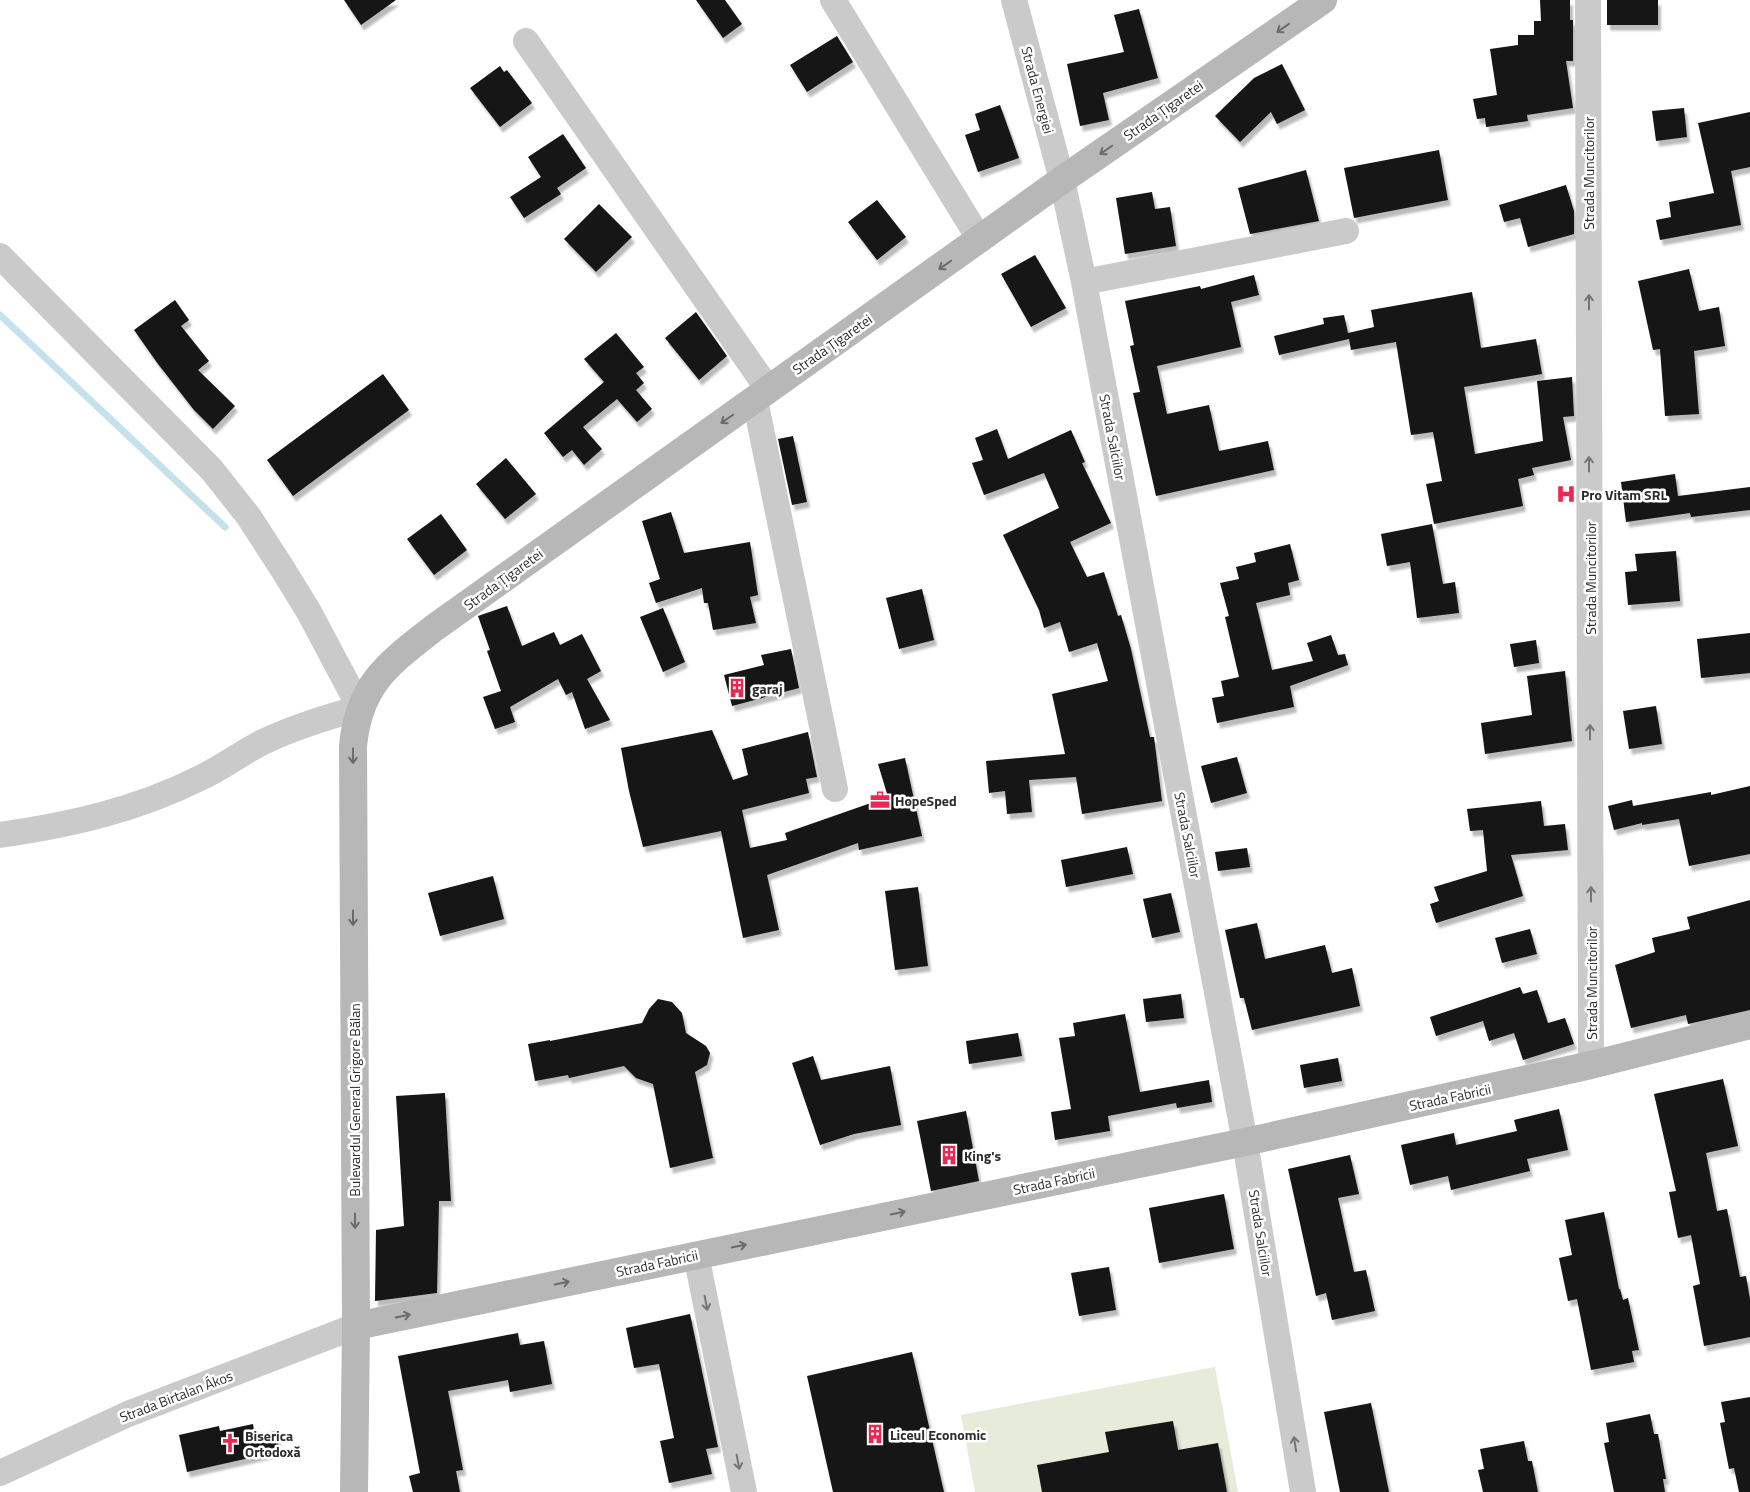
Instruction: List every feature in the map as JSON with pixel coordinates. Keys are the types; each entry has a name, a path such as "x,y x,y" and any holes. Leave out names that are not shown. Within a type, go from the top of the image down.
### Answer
{"main road":[{"name":"Strada Țigaretei","path":"360,708 374,682 393,661 420,639 1062,180 1323,0"},
{"name":"Bulevardul General Grigore Bălan","path":"354,1492 356,1326 353,746 360,708"},
{"name":"Strada Fabricii","path":"356,1326 1245,1142 1591,1066 1750,1026"}],"street":[{"path":"832,0 980,240"},
{"name":"Strada Energiei","path":"1014,0 1062,180"},
{"name":"Strada Muncitorilor","path":"1588,0 1591,1066"},
{"path":"526,41 762,394 835,789"},
{"name":"Strada Salciilor","path":"1062,180 1084,282 1245,1142 1303,1492"},
{"path":"1084,282 1346,231"},
{"path":"0,256 212,470 249,517 282,568 309,612 360,708 311,722 271,739 200,778 123,810 53,827 0,835"},
{"path":"696,1255 744,1492"},
{"name":"Strada Birtalan Ákos","path":"0,1472 128,1414 356,1326"}],"green space":[{"path":"1215,1367 1238,1492 975,1492 961,1415"}],"building":[{"path":"344,0 396,0 361,25"},
{"path":"696,0 725,0 742,24 723,38"},
{"path":"1540,0 1570,0 1570,20 1573,20 1573,61 1566,61 1573,108 1527,115 1528,121 1486,127 1485,118 1477,119 1473,99 1497,95 1490,49 1518,45 1518,35 1534,35 1534,21 1541,21"},
{"path":"1607,0 1658,0 1658,25 1607,25"},
{"path":"1139,9 1158,78 1103,93 1109,120 1080,126 1067,64 1124,52 1114,15"},
{"path":"837,36 853,62 807,92 790,65"},
{"path":"1282,64 1305,110 1277,124 1271,112 1240,142 1215,116 1254,78"},
{"path":"500,66 504,72 507,70 532,103 500,127 470,88"},
{"path":"1000,105 1019,158 978,172 965,135 980,130 975,114"},
{"path":"1684,108 1687,137 1656,141 1652,111"},
{"path":"1750,112 1750,167 1731,171 1741,225 1660,240 1656,220 1671,217 1669,202 1714,193 1698,123"},
{"path":"563,134 586,168 557,188 561,194 524,218 510,197 541,177 528,157"},
{"path":"1439,150 1448,200 1354,218 1344,168"},
{"path":"1306,170 1319,221 1250,234 1238,188"},
{"path":"1566,185 1574,211 1574,234 1528,247 1520,218 1504,222 1499,205"},
{"path":"1152,192 1155,209 1170,207 1176,246 1125,254 1116,198"},
{"path":"877,200 906,237 877,260 848,222"},
{"path":"599,204 632,237 596,272 564,239"},
{"path":"1035,255 1066,308 1031,327 1001,274"},
{"path":"1689,269 1699,311 1719,307 1725,346 1694,351 1699,414 1665,416 1660,349 1653,350 1638,281"},
{"path":"1254,275 1259,295 1231,302 1241,347 1157,366 1167,414 1209,405 1219,451 1268,441 1274,470 1156,496 1133,393 1140,392 1130,346 1134,345 1125,301 1200,286 1201,289"},
{"path":"1472,292 1481,348 1536,339 1542,374 1464,387 1475,454 1543,441 1537,381 1572,377 1574,416 1563,417 1571,460 1532,468 1534,475 1518,479 1523,506 1434,524 1426,484 1442,481 1433,432 1411,435 1396,342 1351,350 1349,339 1279,355 1274,336 1324,324 1323,318 1344,315 1348,333 1374,327 1371,310"},
{"path":"175,300 189,320 181,326 209,361 198,370 235,406 213,429 194,410 134,330"},
{"path":"696,312 727,356 699,380 665,338"},
{"path":"616,333 644,367 636,373 644,383 636,390 652,409 637,422 617,399 583,427 602,449 584,465 572,450 563,457 544,433 604,382 584,359"},
{"path":"383,374 409,410 293,496 267,460"},
{"path":"997,429 1008,459 1071,430 1085,462 1082,463 1111,523 1070,542 1087,577 1104,572 1118,616 1121,615 1131,649 1150,737 1154,737 1162,801 1082,814 1076,777 1029,780 1032,812 1007,814 1005,791 989,793 986,761 1065,754 1052,694 1108,681 1097,643 1069,652 1060,622 1044,628 1039,610 1003,535 1059,508 1044,473 984,495 972,463 983,460 975,438"},
{"path":"793,436 807,502 792,505 778,439"},
{"path":"506,458 536,494 505,519 476,484"},
{"path":"1675,474 1678,496 1750,487 1750,510 1691,517 1690,513 1626,522 1621,482"},
{"path":"671,512 684,553 750,542 758,595 750,597 756,623 713,630 708,603 704,603 702,588 656,603 649,583 660,579 642,521"},
{"path":"441,514 467,550 434,575 407,539"},
{"path":"1432,524 1443,584 1455,582 1459,613 1417,618 1410,562 1387,566 1381,534"},
{"path":"1290,544 1299,580 1288,583 1290,595 1256,603 1272,670 1313,661 1307,643 1331,635 1338,655 1345,654 1348,665 1290,686 1294,707 1217,723 1212,698 1224,696 1221,681 1239,677 1225,617 1229,616 1220,583 1239,579 1236,567 1256,562 1254,553"},
{"path":"1676,551 1680,601 1628,605 1625,572 1637,571 1635,554"},
{"path":"922,589 934,640 899,649 886,598"},
{"path":"507,606 522,646 554,632 560,645 582,634 601,671 587,679 610,720 585,729 572,692 566,695 558,679 510,707 515,722 495,729 483,697 501,691 487,651 490,650 478,616"},
{"path":"663,608 685,662 663,672 640,617"},
{"path":"1750,633 1750,673 1701,678 1697,639"},
{"path":"1536,640 1539,663 1514,667 1510,644"},
{"path":"791,649 799,688 732,706 724,675 764,665 761,655"},
{"path":"1565,671 1572,741 1485,754 1481,723 1532,715 1527,676"},
{"path":"1656,706 1662,744 1629,749 1623,711"},
{"path":"712,730 733,780 748,775 742,749 808,732 817,777 806,779 809,793 742,810 750,848 787,840 785,833 888,797 878,764 905,758 922,836 859,850 858,843 767,875 779,930 743,938 721,831 643,847 629,791 621,748"},
{"path":"1237,757 1247,793 1211,803 1201,766"},
{"path":"1750,786 1750,854 1689,866 1679,819 1642,825 1642,823 1614,830 1608,806 1632,800 1633,806 1711,792 1711,795"},
{"path":"1541,801 1544,826 1565,824 1568,850 1511,855 1523,896 1436,923 1430,904 1439,901 1434,887 1487,871 1483,830 1470,831 1467,809"},
{"path":"1127,847 1133,874 1066,887 1061,860"},
{"path":"1247,848 1250,867 1218,871 1215,852"},
{"path":"493,876 504,919 440,936 428,893"},
{"path":"918,887 928,966 895,970 885,891"},
{"path":"1171,893 1180,932 1152,938 1143,899"},
{"path":"1750,900 1750,1010 1688,1024 1686,1015 1631,1028 1615,965 1655,952 1652,938 1690,929 1687,917"},
{"path":"1257,923 1265,959 1325,945 1332,973 1352,968 1360,1006 1252,1030 1244,998 1240,998 1225,930"},
{"path":"1530,929 1537,954 1502,963 1495,938"},
{"path":"1520,987 1523,994 1537,990 1548,1023 1565,1018 1574,1044 1523,1060 1514,1033 1489,1041 1483,1021 1436,1036 1430,1017"},
{"path":"1181,994 1184,1018 1146,1022 1143,999"},
{"path":"658,999 672,1002 682,1013 686,1033 706,1046 710,1053 707,1065 695,1072 713,1158 670,1168 653,1084 636,1078 624,1066 569,1078 568,1075 535,1081 528,1044 642,1023 649,1009"},
{"path":"1125,1014 1140,1092 1209,1080 1212,1102 1177,1108 1176,1103 1108,1116 1110,1131 1055,1140 1051,1112 1071,1109 1059,1038 1075,1036 1073,1023"},
{"path":"1018,1033 1022,1056 969,1064 966,1041"},
{"path":"813,1056 821,1080 890,1066 901,1125 854,1134 820,1145 792,1063"},
{"path":"1338,1058 1342,1081 1304,1088 1300,1065"},
{"path":"1723,1079 1738,1146 1706,1153 1717,1211 1727,1209 1740,1277 1746,1276 1750,1299 1750,1337 1704,1346 1693,1286 1700,1284 1691,1235 1678,1238 1669,1192 1676,1191 1654,1094"},
{"path":"445,1093 451,1201 439,1201 437,1293 375,1301 376,1230 404,1226 396,1096"},
{"path":"1559,1109 1568,1150 1527,1159 1530,1171 1451,1190 1448,1176 1410,1185 1401,1145 1454,1133 1456,1145 1517,1131 1514,1120"},
{"name":"King's","path":"966,1111 979,1181 931,1191 917,1121"},
{"path":"1350,1155 1359,1194 1338,1198 1354,1272 1366,1270 1375,1311 1332,1320 1326,1293 1316,1296 1288,1169"},
{"path":"1224,1194 1234,1249 1159,1263 1149,1208"},
{"path":"1604,1212 1619,1289 1623,1300 1628,1298 1639,1350 1632,1351 1634,1362 1591,1370 1577,1299 1568,1301 1559,1258 1572,1255 1565,1220"},
{"path":"1109,1267 1116,1310 1079,1316 1071,1273"},
{"path":"690,1314 718,1447 706,1449 712,1474 669,1483 660,1441 674,1438 659,1364 634,1368 626,1328"},
{"path":"518,1333 520,1345 544,1341 552,1384 510,1392 508,1380 448,1391 463,1470 456,1471 460,1492 413,1492 409,1476 420,1473 398,1356"},
{"name":"Liceul Economic","path":"912,1352 944,1492 833,1492 807,1376"},
{"path":"1750,1397 1750,1492 1739,1492 1734,1468 1729,1469 1720,1423 1725,1422 1721,1402"},
{"path":"1371,1403 1389,1492 1340,1492 1324,1412"},
{"path":"1650,1414 1654,1434 1658,1434 1666,1479 1663,1479 1665,1492 1614,1492 1604,1443 1609,1442 1606,1423"},
{"path":"1173,1421 1178,1450 1218,1443 1227,1492 1042,1492 1037,1465 1109,1452 1105,1432"},
{"name":"Biserica Ortodoxă","path":"253,1424 255,1435 276,1431 280,1451 187,1472 179,1435 219,1426 220,1431"},
{"path":"1524,1441 1528,1461 1532,1461 1538,1492 1483,1492 1478,1470 1484,1469 1480,1449"}],"waterway":[{"path":"0,315 225,527"}],"place":[{"name":"Pro Vitam SRL","path":"1566,494"},
{"name":"garaj","path":"737,688"},
{"name":"HopeSped","path":"880,800"},
{"name":"King's","path":"949,1155"},
{"name":"Liceul Economic","path":"875,1434"},
{"name":"Biserica Ortodoxă","path":"230,1443"}]}
